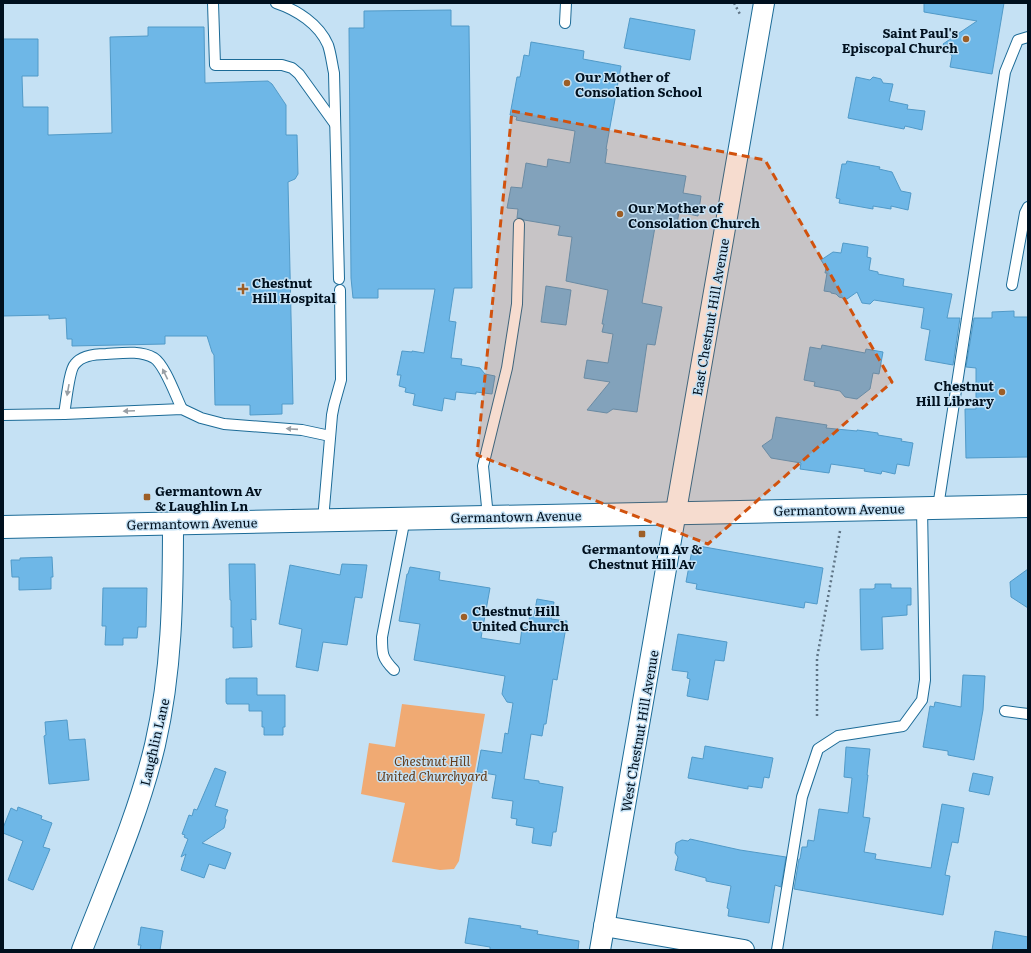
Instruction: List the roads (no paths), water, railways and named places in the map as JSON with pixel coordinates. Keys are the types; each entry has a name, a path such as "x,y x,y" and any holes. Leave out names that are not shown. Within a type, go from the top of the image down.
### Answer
{"main road":[{"name":"Germantown Avenue","path":"3,527 1028,506"}],"street":[{"name":"East Chestnut Hill Avenue","path":"676,513 764,3"},
{"name":"West Chestnut Hill Avenue","path":"600,950 676,513"},
{"name":"Laughlin Lane","path":"82,950 131,826 155,745 164,701 170,658 173,613 173,523"},
{"path":"604,926 744,950"}],"lane":[{"path":"213,3 215,65 282,65 292,68 336,124"},
{"path":"276,3 297,12 312,23 322,34 328,45 334,73 339,279"},
{"path":"566,3 566,23"},
{"path":"777,950 802,797 818,749 838,736 903,726 922,700 925,680 930,508 1005,72 1018,40 1028,36"},
{"path":"1012,285 1025,213 1028,207"},
{"path":"488,517 483,466 507,368 517,304 519,224"},
{"path":"324,520 330,436 334,405 341,380 340,290"},
{"path":"64,414 74,364 81,358 94,354 128,352 143,354 155,359 163,368 182,409"},
{"path":"3,415 182,409 201,418 224,424 302,430 330,436"},
{"path":"394,670 385,661 382,652 382,637 405,518"},
{"path":"1004,711 1028,714"}],"place":[{"name":"Saint Paul's Episcopal Church","path":"966,39"},
{"name":"Our Mother of Consolation School","path":"567,83"},
{"name":"Our Mother of Consolation Church","path":"620,214"},
{"name":"Chestnut Hill Hospital","path":"243,289"},
{"name":"Chestnut Hill Library","path":"1002,392"},
{"name":"Germantown Av & Laughlin Ln","path":"147,497"},
{"name":"Germantown Av & Chestnut Hill Av","path":"642,534"},
{"name":"Chestnut Hill United Church","path":"464,617"}],"park label":[{"name":"Chestnut Hill United Churchyard","path":"432,768"}]}
